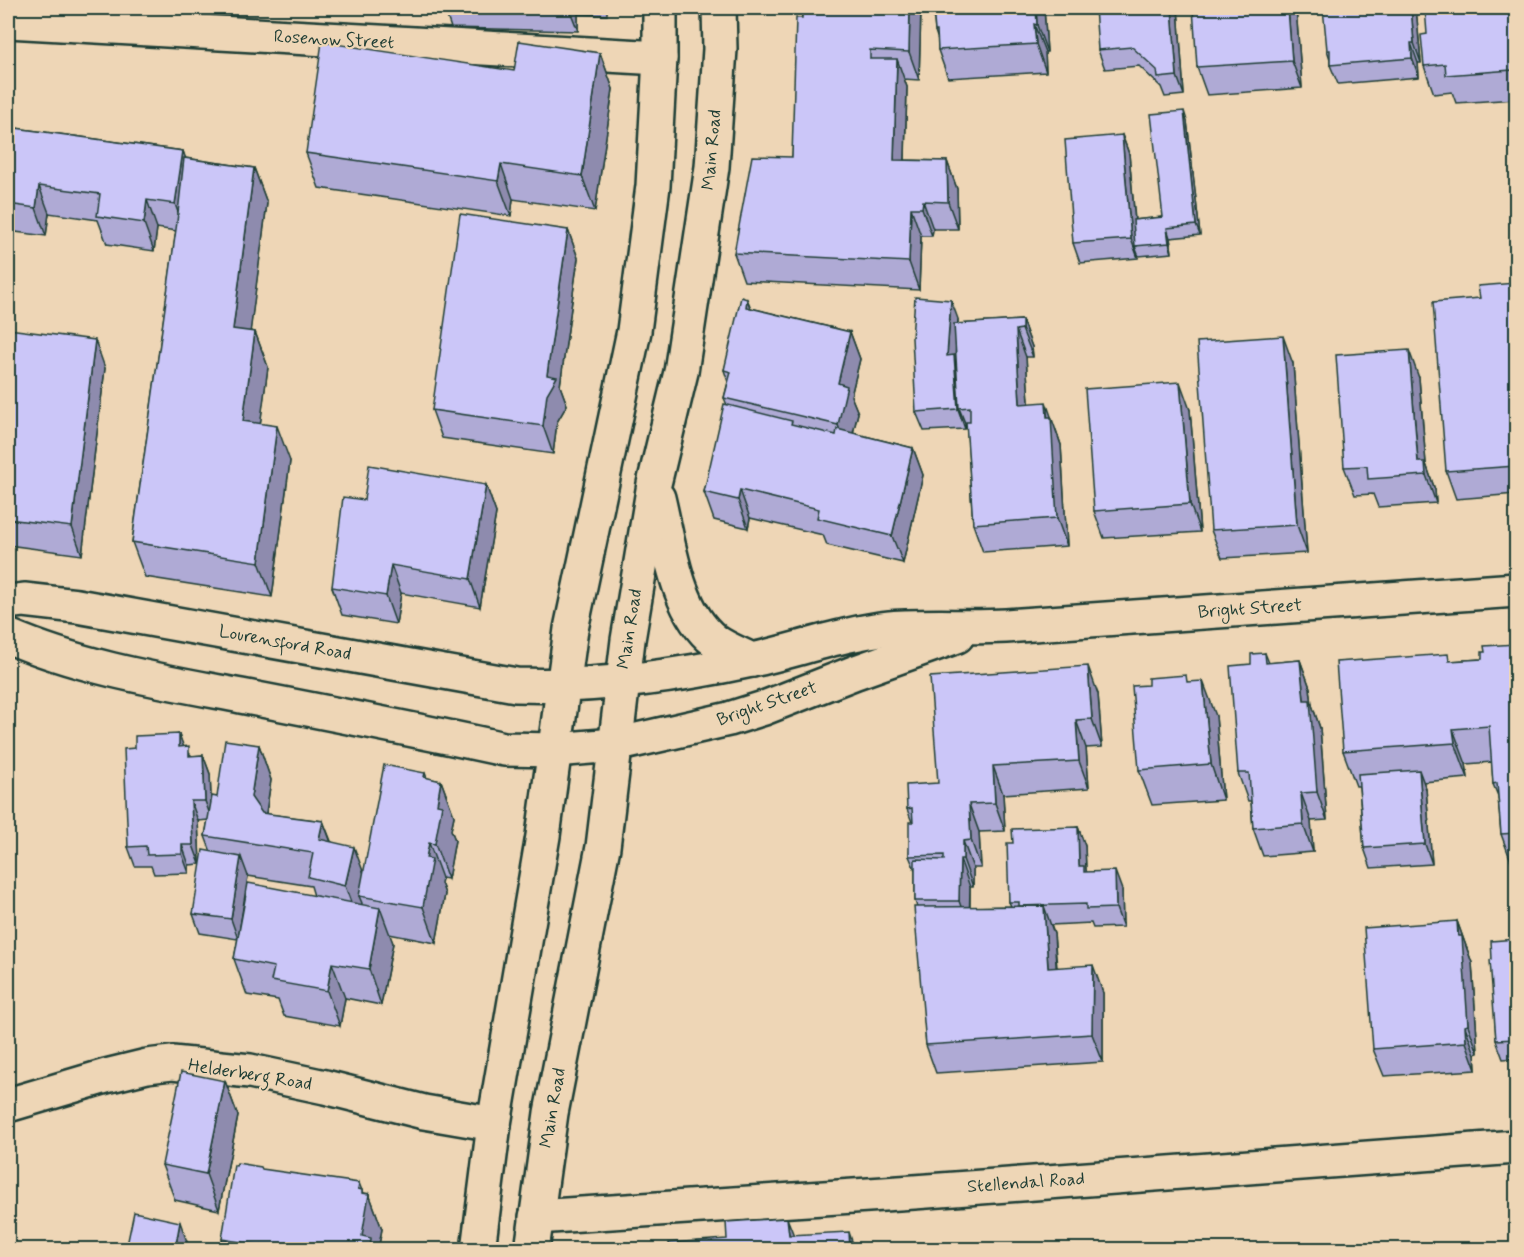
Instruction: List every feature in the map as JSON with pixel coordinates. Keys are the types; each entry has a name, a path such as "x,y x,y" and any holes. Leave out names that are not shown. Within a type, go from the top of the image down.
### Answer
{"street":[{"path":"478,1250 494,1124 543,836 571,629 634,331 653,186 660,58 660,8"},
{"name":"Main Road","path":"532,1250 551,1113 603,847 622,682 654,484 681,372 712,167 720,49 719,8"},
{"name":"Rosenow Street","path":"8,21 660,58"},
{"path":"654,484 681,592 697,622 715,641 752,660"},
{"name":"Bright Street","path":"622,682 752,660 844,636 889,628 984,627 1516,590"},
{"name":"Lourensford Road","path":"8,602 24,600 77,606 516,685 563,687 622,682"},
{"name":"Bright Street","path":"555,750 615,745 729,719 984,627"},
{"path":"8,636 47,652 116,671 190,687 504,749 555,750"},
{"name":"Helderberg Road","path":"8,1105 106,1076 147,1066 172,1064 250,1071 424,1112 494,1124"},
{"name":"Stellendal Road","path":"536,1217 1516,1147"}],"building":[{"path":"802,8 910,8 909,52 870,50 870,59 897,59 894,160 947,161 948,202 923,201 922,208 911,208 909,262 734,253 752,156 792,157 796,18 802,18"},
{"path":"933,8 1036,8 1037,25 1034,24 1036,44 938,50"},
{"path":"1095,8 1172,8 1177,76 1158,78 1157,70 1132,47 1098,50"},
{"path":"1193,8 1288,8 1292,61 1197,67"},
{"path":"1323,8 1411,8 1414,43 1411,43 1412,58 1330,65 1330,50 1327,50"},
{"path":"1425,8 1516,8 1516,62 1512,63 1512,70 1446,75 1445,64 1424,66 1421,35 1427,34"},
{"path":"519,41 600,53 582,176 501,164 498,181 306,153 322,42 514,71"},
{"path":"1184,111 1196,225 1167,228 1169,243 1135,246 1133,220 1163,217 1151,114"},
{"path":"8,127 183,151 175,204 147,200 144,223 97,216 100,194 39,186 36,208 8,204"},
{"path":"1122,135 1131,239 1073,243 1065,140"},
{"path":"184,158 254,168 233,329 255,332 243,421 277,426 259,562 132,542"},
{"path":"460,214 568,230 547,375 557,377 547,394 543,426 432,410"},
{"path":"1516,283 1516,466 1446,471 1433,302 1480,298 1478,286"},
{"path":"741,297 747,299 746,307 850,332 838,383 847,386 838,425 724,398 731,372 724,370"},
{"path":"915,297 951,300 947,356 954,355 958,409 916,412 912,338"},
{"path":"1022,320 1022,329 1016,330 1020,404 1046,402 1047,417 1051,417 1057,518 973,524 966,422 970,422 970,407 959,408 954,324"},
{"path":"8,329 95,340 72,527 8,519"},
{"path":"1283,336 1297,525 1211,530 1197,342"},
{"path":"1409,350 1418,462 1425,462 1426,475 1368,479 1367,466 1344,467 1336,355"},
{"path":"1180,382 1190,504 1094,511 1085,389"},
{"path":"724,404 836,435 837,429 913,448 892,536 817,518 819,509 740,490 738,500 704,492"},
{"path":"369,465 486,485 470,579 391,565 386,596 332,587 343,497 364,500"},
{"path":"1516,644 1516,833 1501,834 1497,783 1493,784 1489,726 1453,729 1455,743 1343,751 1336,662 1448,654 1449,661 1482,659 1482,652 1485,652 1484,646"},
{"path":"1265,653 1266,663 1300,660 1304,700 1310,700 1317,792 1301,793 1303,824 1253,828 1249,773 1238,773 1230,666 1251,664 1251,654"},
{"path":"1088,666 1092,719 1076,720 1079,761 993,766 995,803 969,804 971,840 963,841 959,901 915,901 915,859 944,860 944,855 909,856 909,822 913,822 912,808 907,809 906,785 938,783 930,677"},
{"path":"1186,675 1187,682 1203,681 1211,764 1139,770 1132,686 1148,685 1148,678"},
{"path":"179,734 179,747 189,746 189,756 203,755 205,801 191,801 193,845 182,845 182,854 147,855 146,846 128,847 124,749 135,748 135,736"},
{"path":"225,740 259,745 251,797 262,813 323,821 319,839 354,847 345,886 308,877 313,853 205,836 212,796 217,797"},
{"path":"384,765 425,773 424,777 441,781 437,804 442,805 435,844 429,843 426,858 432,859 423,907 359,896"},
{"path":"1419,770 1425,844 1364,848 1358,774"},
{"path":"1078,827 1079,866 1084,866 1084,872 1115,871 1116,908 1086,909 1086,904 1019,906 1019,902 1009,902 1007,843 1013,843 1012,829"},
{"path":"203,850 241,857 231,919 193,914"},
{"path":"248,883 380,908 369,969 332,963 327,991 271,981 274,967 234,959"},
{"path":"1044,906 1048,968 1093,965 1092,1034 926,1045 914,907"},
{"path":"1457,921 1458,936 1462,936 1468,1025 1465,1026 1466,1042 1373,1049 1364,928"},
{"path":"1516,939 1516,1039 1496,1040 1490,960 1492,959 1491,941"},
{"path":"181,1072 225,1081 206,1174 162,1165"},
{"path":"237,1163 262,1169 359,1183 358,1189 362,1190 362,1193 369,1194 362,1236 371,1238 370,1250 288,1250 222,1239 234,1165 236,1166"},
{"path":"134,1212 180,1222 175,1250 126,1250"},
{"path":"787,1218 789,1235 849,1232 850,1250 670,1250 669,1243 727,1239 726,1222"}]}
